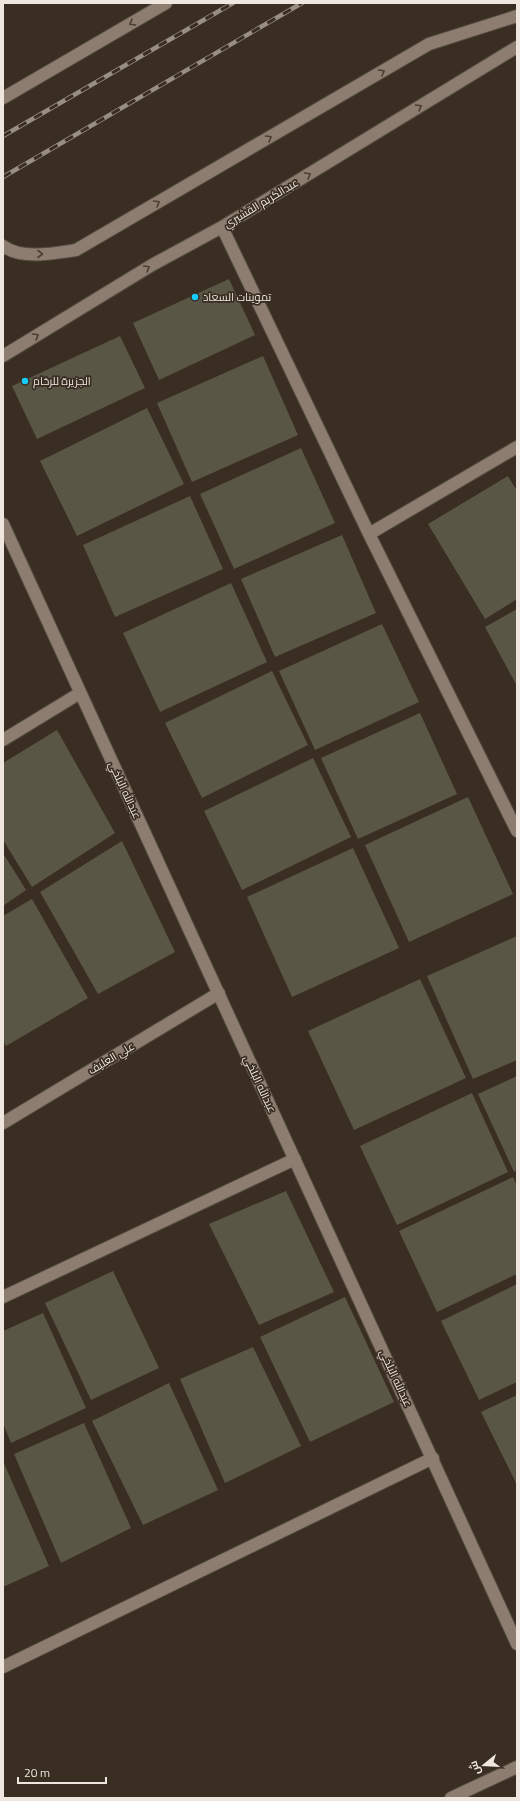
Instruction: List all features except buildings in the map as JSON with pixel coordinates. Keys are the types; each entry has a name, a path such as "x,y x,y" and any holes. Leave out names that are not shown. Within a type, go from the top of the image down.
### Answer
{"street":[{"path":"3,98 166,3"},
{"path":"3,246 7,250 39,256 76,250 429,44 517,16"},
{"name":"عبدالكريم القشيري","path":"3,356 152,265 222,227 517,48"},
{"path":"3,103 17,90"},
{"path":"222,227 369,534 513,808 517,830"},
{"path":"369,534 517,447"},
{"name":"عبدالله البلخي","path":"3,524 433,1458 517,1644"},
{"path":"3,740 80,694"},
{"name":"علي العليف","path":"3,1123 219,993"},
{"path":"3,1297 295,1160"},
{"path":"3,1666 433,1458"},
{"path":"451,1798 517,1767"}],"railway":[{"path":"3,136 233,3"},
{"path":"3,177 302,3"}],"place":[{"name":"تموينات السعاد","path":"195,297"},
{"name":"الجزيرة للرخام","path":"25,381"}]}
